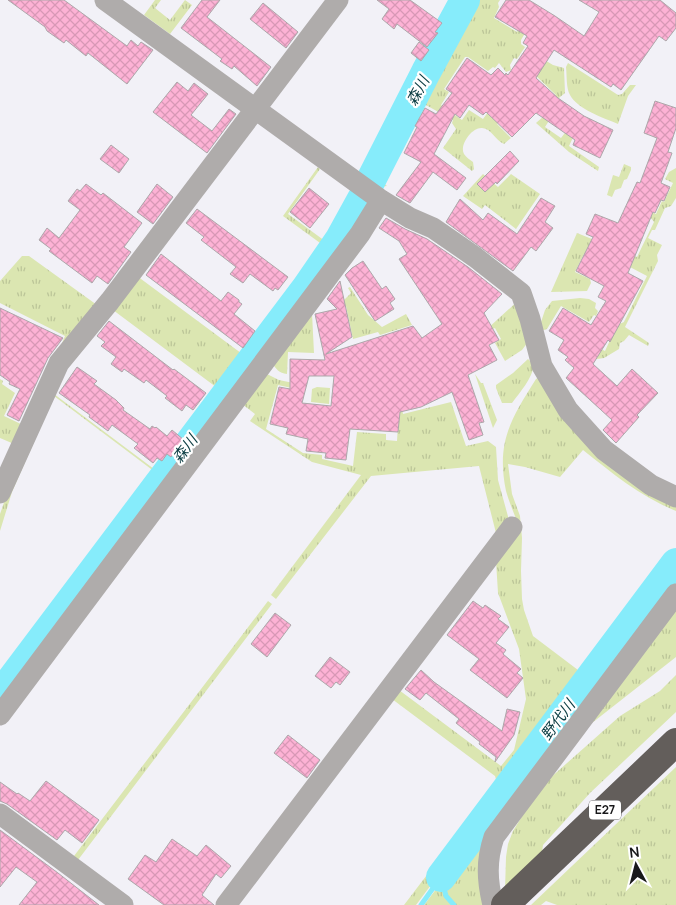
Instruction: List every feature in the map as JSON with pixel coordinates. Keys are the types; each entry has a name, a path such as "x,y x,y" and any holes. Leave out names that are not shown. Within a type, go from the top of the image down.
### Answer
{"highway":[{"name":"E27","path":"505,905 676,742"}],"street":[{"path":"105,0 381,200 410,218 434,228 475,257 520,293 530,318 542,366 568,410 604,450 651,484 676,497"},
{"path":"0,493 59,363 110,301 338,0"},
{"path":"0,715 227,400 360,234 381,200"},
{"path":"226,905 512,527"},
{"path":"494,905 489,883 488,866 489,852 494,837 676,594"},
{"path":"0,814 123,905"}],"green space":[{"path":"155,0 161,0 155,8 170,20 185,0 192,5 170,34 144,15"},
{"path":"470,0 500,0 494,18 517,32 523,21 531,23 521,40 521,44 525,47 517,59 514,58 510,65 511,70 506,72 499,63 495,68 493,67 488,71 468,57 465,57 444,89 449,92 441,105 462,120 469,110 483,119 491,108 501,119 497,124 511,138 504,144 485,129 478,128 474,130 467,137 463,146 465,155 473,162 474,169 472,171 443,148 456,129 452,123 453,120 424,104 382,182 387,186 378,187 373,184"},
{"path":"543,59 553,65 564,68 565,93 539,114 556,95 533,73"},
{"path":"568,63 618,95 622,94 630,85 636,85 628,96 618,124 591,112 573,100 567,85 566,67"},
{"path":"423,65 427,68 369,178 366,176"},
{"path":"555,106 556,110 545,127 561,138 571,125 577,129 569,146 599,167 598,171 569,152 536,123"},
{"path":"624,164 631,167 627,179 624,180 621,188 615,190 612,197 607,195 613,175 619,177"},
{"path":"318,167 320,169 288,214 325,241 342,219 355,194 359,197 338,238 283,313 280,311 327,248 283,216"},
{"path":"676,168 676,198 671,206 665,208 655,230 652,230 648,238 662,245 657,255 658,261 625,327 649,343 648,346 629,335 620,343 619,349 604,358 597,359 591,354 597,347 605,351 617,325 624,322 647,276 609,256 598,260 584,254 575,272 590,279 591,283 587,291 551,292 577,233 637,257 654,222 651,218 651,212 656,214 673,183 665,179 669,172"},
{"path":"483,174 498,187 511,174 540,194 516,229 485,205 482,209 463,196"},
{"path":"22,256 29,256 97,305 60,348 65,336 0,303 0,281"},
{"path":"137,276 249,359 224,393 113,310"},
{"path":"350,287 368,315 382,327 406,314 412,325 380,335 378,332 353,339 346,306 340,304 351,293 348,288"},
{"path":"520,299 528,342 522,350 505,361 495,343 501,339 495,328 486,332 486,330"},
{"path":"589,299 596,303 595,308 598,311 596,316 594,315 589,322 561,306 547,329 539,328 545,310 552,301"},
{"path":"312,313 314,353 288,352 287,374 280,372 272,363"},
{"path":"528,359 534,365 528,380 512,403 502,403 496,385"},
{"path":"265,373 279,380 303,385 305,391 278,385 266,429 303,453 322,455 322,459 353,466 357,432 386,434 386,440 397,441 396,377 403,414 451,402 466,446 488,441 496,447 498,480 509,520 496,533 479,466 371,476 276,599 271,595 361,475 312,462 250,421 255,414 242,404"},
{"path":"475,374 483,383 497,420 493,428"},
{"path":"539,377 553,395 676,502 676,511 639,492 583,450 560,477 508,464 512,494 520,516 522,599 533,636 578,670 676,548 676,558 416,905 404,905 497,783 495,776 392,699 399,690 501,766 514,750 526,699 519,649 498,593 496,561 518,524 506,491 503,474 503,458 508,432 519,406"},
{"path":"0,379 3,381 2,384 15,393 4,416 23,425 14,444 0,438"},
{"path":"317,387 330,388 329,404 311,402 312,389"},
{"path":"54,394 162,475 0,691 0,686 159,475 54,396 12,492 0,531 0,514 8,491"},
{"path":"676,570 676,582 511,802 506,804 502,801"},
{"path":"268,601 272,604 78,860 74,856"},
{"path":"676,604 676,657 592,723"},
{"path":"676,675 676,712 590,793 543,845 542,852 505,890 508,844 513,831 540,787 620,716 660,691"},
{"path":"676,767 676,905 557,905 546,901 541,905 531,905"},
{"path":"496,811 501,814 485,905 424,905"}],"building":[{"path":"8,0 64,0 127,46 131,40 138,46 141,42 153,50 127,84 88,53 86,56 66,40 64,43 47,31 45,27"},
{"path":"202,0 220,0 207,17 271,67 257,86 234,66 232,69 220,61 222,59 181,28"},
{"path":"377,0 410,0 442,23 435,32 438,33 427,47 397,24 394,29 382,19 389,9"},
{"path":"506,0 529,0 584,36 599,12 579,0 660,0 676,13 676,28 666,41 659,36 621,90 613,84 611,87 554,50 536,78 558,98 584,116 613,130 600,158 573,145 575,140 536,113 512,137 486,112 483,115 469,105 460,118 455,114 434,154 466,178 457,190 433,172 410,203 396,195 421,162 404,153 425,108 436,114 452,93 446,89 467,58 491,75 498,68 505,75 506,73 508,75 528,46 523,43 527,36 495,17"},
{"path":"263,3 298,32 286,48 250,19"},
{"path":"419,42 429,50 421,61 411,53"},
{"path":"177,82 188,91 194,83 208,94 191,115 212,131 229,109 236,114 207,153 153,112"},
{"path":"655,101 676,108 676,128 668,152 672,153 661,183 670,187 664,201 661,200 655,213 653,212 628,273 643,281 610,342 608,340 593,364 617,386 632,369 658,393 637,415 639,417 616,443 603,430 612,420 566,378 574,368 565,360 568,357 558,350 564,340 549,331 563,308 591,325 606,301 598,297 604,286 576,271 593,237 586,234 595,214 618,223 637,182 640,183 657,138 644,133"},
{"path":"111,145 129,159 119,173 100,159"},
{"path":"510,151 519,161 497,184 496,182 485,192 477,184"},
{"path":"86,184 101,195 103,193 142,223 124,247 131,252 108,284 97,276 92,283 49,251 51,249 39,240 47,228 59,238 80,210 68,201 77,189 80,191"},
{"path":"157,184 173,197 153,224 137,212"},
{"path":"309,188 329,204 310,228 290,212"},
{"path":"541,198 555,206 545,222 553,228 536,251 531,247 513,271 446,222 460,199 483,220 488,213 517,234"},
{"path":"197,209 288,277 278,290 275,288 273,291 250,274 243,283 230,274 236,267 201,240 204,237 186,223"},
{"path":"386,218 427,239 468,267 502,294 484,313 499,340 489,345 497,360 468,375 484,422 479,423 483,435 469,440 452,392 421,407 400,412 398,432 350,429 346,460 325,458 326,453 306,451 308,439 286,434 288,428 270,424 279,387 290,389 290,359 325,360 315,314 337,309 327,299 340,281 352,337 326,354 413,326 422,338 442,324 399,259 407,254 399,241 379,228","holes":["309,376 334,376 331,406 302,403"]},
{"path":"161,254 221,301 228,292 239,300 242,304 234,314 255,331 243,348 146,275"},
{"path":"363,261 382,289 386,286 395,299 390,303 394,309 375,321 345,275"},
{"path":"0,308 63,338 48,358 19,421 7,415 20,389 9,384 10,382 0,375"},
{"path":"109,321 206,393 193,410 186,405 182,411 165,398 167,396 146,380 144,383 124,369 122,372 111,364 116,357 101,346 105,342 97,336"},
{"path":"77,367 97,381 94,384 116,400 124,408 123,410 150,429 152,426 156,427 167,436 172,430 184,440 171,457 167,454 162,461 157,458 153,463 134,448 138,444 112,425 108,431 89,417 90,415 59,393"},
{"path":"473,601 483,608 485,605 501,616 498,619 509,627 496,643 506,650 503,654 521,669 517,673 523,678 507,698 470,670 479,659 447,635"},
{"path":"275,613 291,625 267,657 251,644"},
{"path":"330,657 350,672 340,685 336,682 331,688 315,676"},
{"path":"421,670 434,682 502,731 507,709 520,712 514,735 495,762 496,757 456,723 459,719 426,693 420,700 405,689"},
{"path":"288,735 320,760 307,778 274,753"},
{"path":"46,781 99,820 82,843 65,830 57,840 0,801 0,782 30,801"},
{"path":"0,830 99,905 19,905 37,882 16,867 0,887"},
{"path":"172,839 197,856 206,845 231,866 221,878 216,874 202,895 214,905 164,905 128,879 145,855 156,862"}],"waterway":[{"name":"森川","path":"370,182 465,0"},
{"name":"森川","path":"0,695 307,287 340,239 362,199"},
{"name":"野代川","path":"441,877 676,563"},
{"name":"野代川","path":"441,877 446,896 454,905"},
{"name":"野代川","path":"421,905 441,877"}]}
